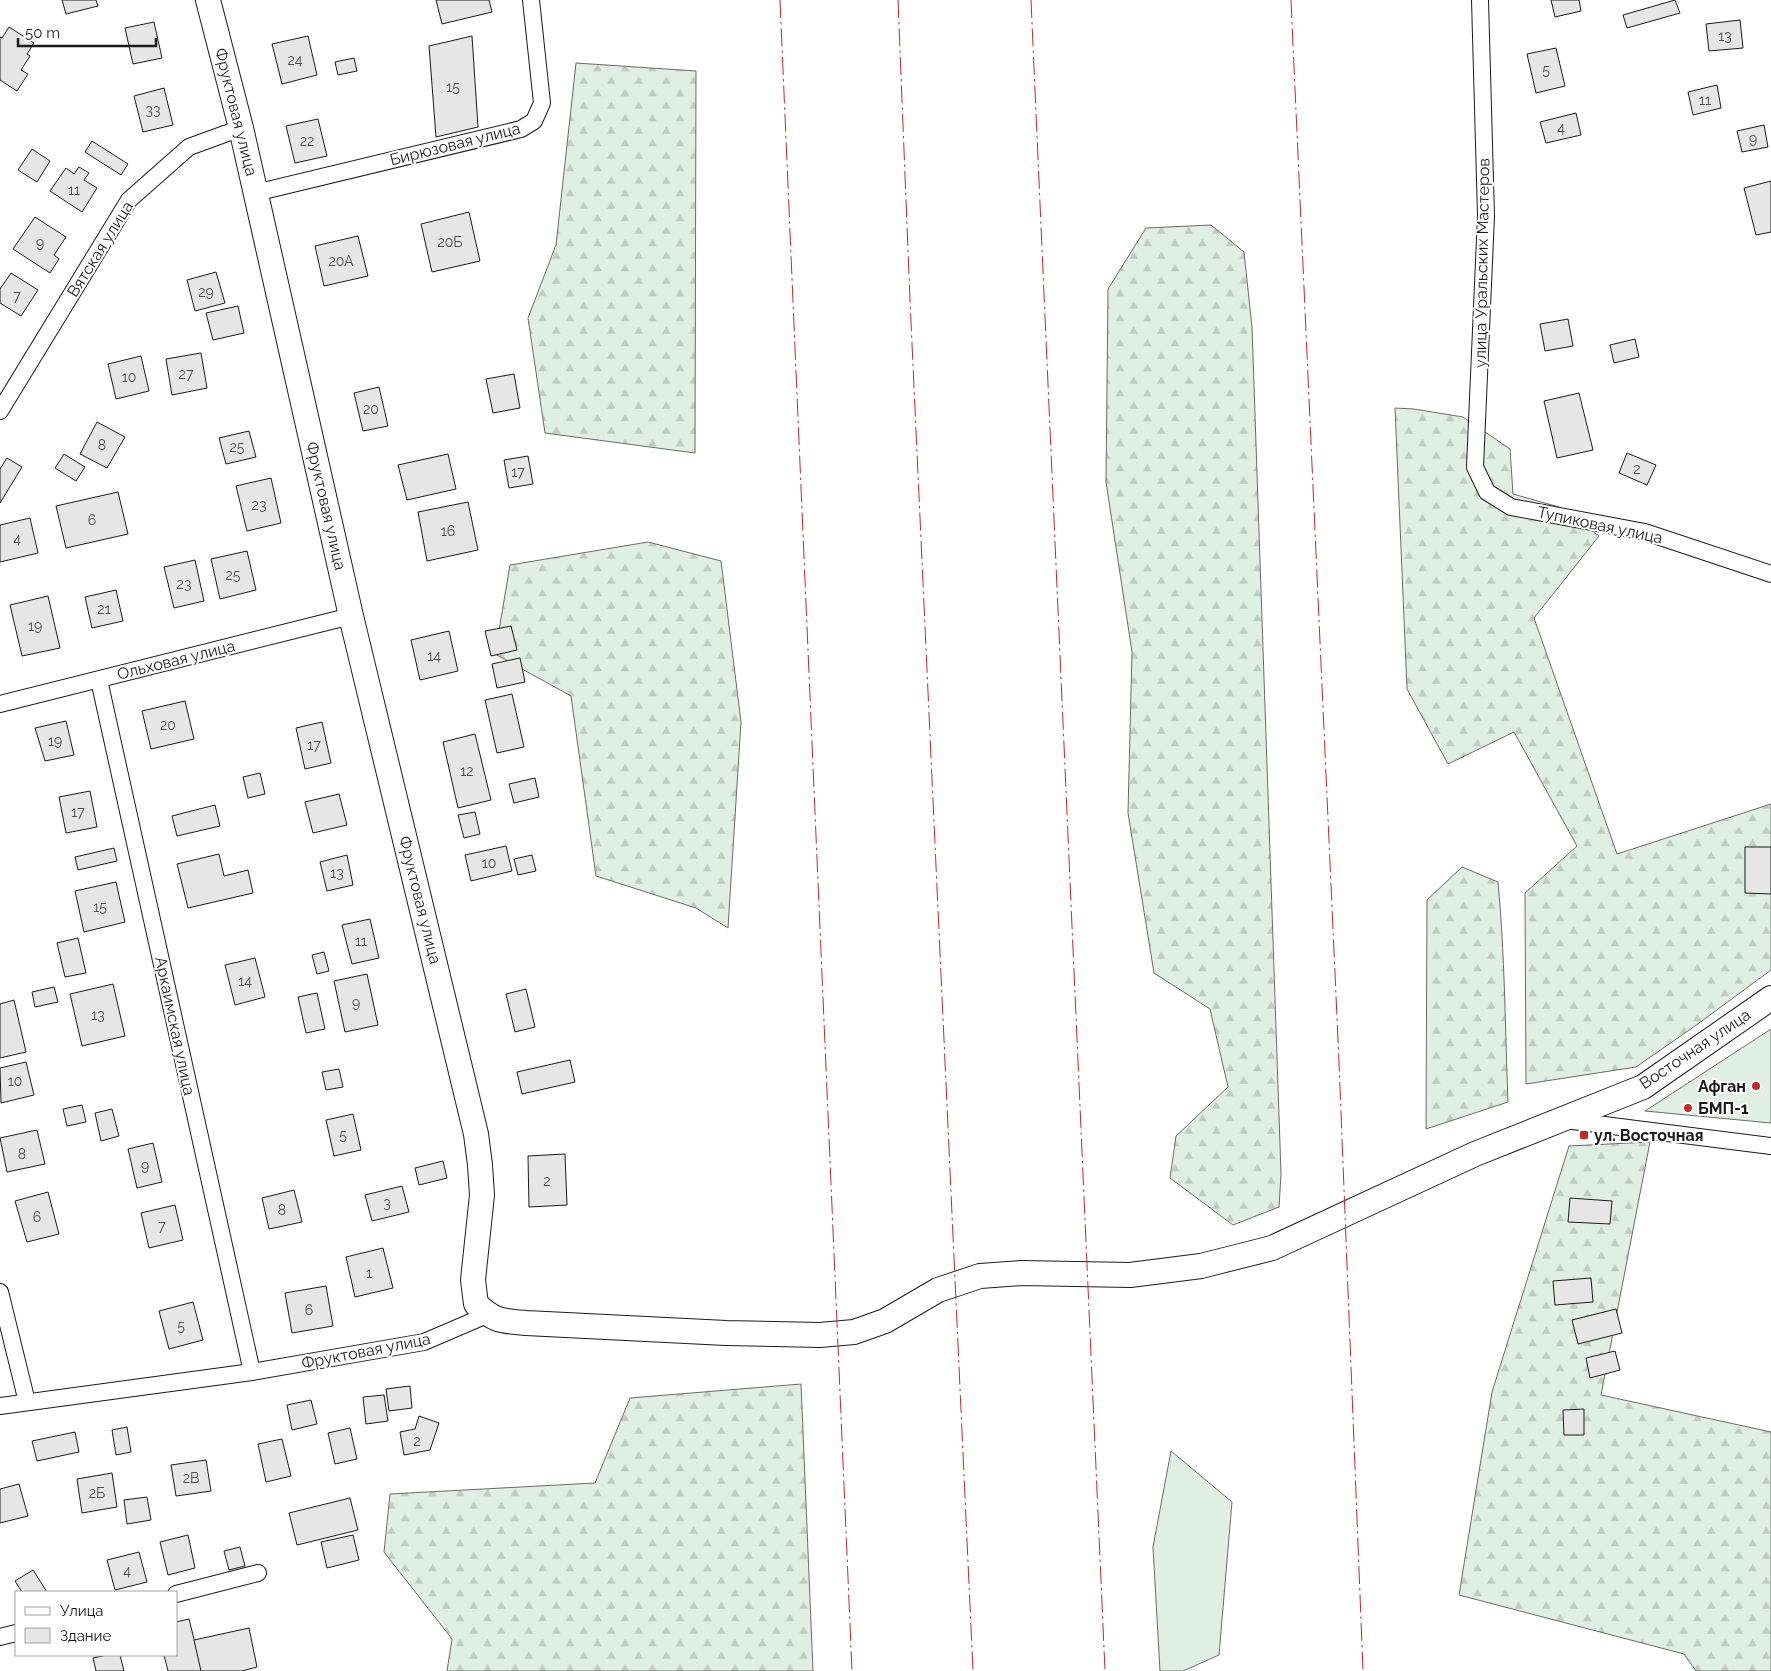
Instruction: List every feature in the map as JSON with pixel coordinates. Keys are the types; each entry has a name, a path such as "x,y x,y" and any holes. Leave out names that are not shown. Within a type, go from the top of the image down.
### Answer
{"street":[{"name":"Фруктовая улица","path":"0,1406 252,1372 424,1342 487,1315 476,1304 473,1280 482,1195 476,1134 351,616 241,128 208,0"},
{"name":"Бирюзовая улица","path":"255,193 521,130 534,121 542,103 531,0"},
{"name":"улица Уральских Мастеров","path":"1475,467 1486,216 1480,0"},
{"name":"Вятская улица","path":"0,411 129,200 189,147 241,128"},
{"name":"Тупиковая улица","path":"1475,467 1488,492 1512,507 1645,532 1771,574"},
{"name":"Ольховая улица","path":"0,704 351,616"},
{"name":"Аркаимская улица","path":"99,680 252,1372"},
{"name":"Восточная улица","path":"487,1315 501,1321 526,1323 726,1333 820,1335 854,1332 885,1322 938,1290 980,1276 1021,1273 1130,1275 1201,1266 1272,1248 1475,1154 1643,1087 1771,998"},
{"path":"1562,1120 1771,1146"},
{"path":"0,1292 27,1402"},
{"path":"178,1593 258,1573"},
{"path":"0,1637 15,1633"}],"green space":[{"path":"576,63 696,71 695,453 545,433 528,318 556,245"},
{"path":"1211,225 1244,252 1252,327 1281,1174 1279,1207 1233,1225 1170,1178 1176,1136 1228,1087 1210,1009 1154,973 1128,813 1132,652 1106,482 1108,289 1146,228"},
{"path":"1395,408 1414,409 1463,417 1510,449 1513,494 1559,507 1599,536 1534,618 1617,854 1771,804 1771,970 1636,1067 1526,1084 1525,893 1577,846 1514,732 1448,764 1407,689"},
{"path":"648,542 721,561 741,722 728,928 696,908 596,876 571,696 495,654 510,565"},
{"path":"1462,867 1498,882 1508,1102 1426,1129 1427,900"},
{"path":"1771,1029 1771,1123 1645,1111"},
{"path":"1650,1142 1601,1395 1771,1432 1771,1671 1696,1671 1684,1654 1459,1595 1492,1392 1569,1146"},
{"path":"801,1384 813,1671 447,1671 452,1639 384,1552 390,1494 595,1483 630,1398"},
{"path":"1171,1451 1232,1502 1219,1655 1183,1671 1160,1671 1153,1547"}],"building":[{"path":"62,0 96,0 98,6 66,14"},
{"path":"436,0 489,0 492,12 442,24"},
{"path":"1551,0 1579,0 1581,11 1555,17"},
{"path":"1675,0 1680,13 1627,28 1623,15"},
{"path":"1740,20 1743,48 1709,51 1706,24"},
{"path":"154,22 162,58 133,64 125,28"},
{"path":"9,27 34,43 27,54 30,56 21,70 28,74 17,91 0,80 0,37 2,38"},
{"path":"308,36 317,75 282,84 272,44"},
{"path":"472,36 478,127 436,137 429,46"},
{"path":"1556,48 1565,86 1536,93 1527,54"},
{"path":"354,58 357,71 338,75 335,62"},
{"path":"1717,85 1721,108 1693,115 1688,92"},
{"path":"164,88 173,125 143,132 134,96"},
{"path":"1576,113 1581,135 1546,143 1540,122"},
{"path":"318,119 327,156 295,163 286,126"},
{"path":"1764,125 1768,147 1742,152 1737,131"},
{"path":"92,141 128,164 121,175 85,152"},
{"path":"32,149 50,161 37,182 18,170"},
{"path":"79,167 89,173 84,180 97,188 82,212 50,191 66,168 74,174"},
{"path":"1771,181 1771,232 1756,235 1744,188"},
{"path":"469,212 480,261 432,272 421,224"},
{"path":"35,217 66,237 54,255 59,259 50,273 13,249"},
{"path":"358,236 368,276 324,286 315,246"},
{"path":"216,272 225,303 195,311 187,280"},
{"path":"11,273 38,290 21,316 0,303 0,289"},
{"path":"238,306 244,333 213,340 206,313"},
{"path":"1568,319 1573,346 1545,351 1540,324"},
{"path":"1635,339 1639,357 1614,363 1610,345"},
{"path":"201,353 207,388 172,395 166,359"},
{"path":"141,356 149,391 116,399 108,364"},
{"path":"514,374 520,408 493,413 486,379"},
{"path":"379,387 388,426 363,431 354,393"},
{"path":"1579,393 1593,450 1557,458 1544,401"},
{"path":"97,422 125,437 107,468 80,454"},
{"path":"249,431 256,457 226,464 219,438"},
{"path":"1627,453 1656,465 1647,485 1619,473"},
{"path":"64,454 85,467 76,481 55,468"},
{"path":"448,454 456,489 407,500 398,465"},
{"path":"528,456 533,484 509,488 504,460"},
{"path":"7,458 22,467 0,503 0,469"},
{"path":"271,478 281,523 247,531 236,486"},
{"path":"118,492 128,534 66,548 56,506"},
{"path":"468,502 478,550 427,561 418,512"},
{"path":"30,518 38,553 0,562 0,525"},
{"path":"247,551 256,590 220,599 211,559"},
{"path":"195,560 204,601 174,608 164,567"},
{"path":"116,590 123,621 92,628 85,597"},
{"path":"48,596 60,648 22,656 10,605"},
{"path":"511,626 517,650 491,656 485,631"},
{"path":"449,631 458,671 420,680 411,640"},
{"path":"520,658 525,682 497,688 492,664"},
{"path":"512,694 524,747 497,753 485,700"},
{"path":"185,701 194,739 151,749 142,711"},
{"path":"66,721 74,755 45,761 35,728"},
{"path":"322,722 331,763 305,769 296,728"},
{"path":"475,734 491,800 458,808 443,742"},
{"path":"260,773 265,794 248,798 243,777"},
{"path":"535,778 539,797 514,803 509,784"},
{"path":"90,791 97,827 66,833 59,797"},
{"path":"339,794 347,825 313,833 305,802"},
{"path":"215,805 220,826 177,836 172,816"},
{"path":"475,812 480,834 464,838 458,815"},
{"path":"506,846 512,871 471,881 465,855"},
{"path":"1745,847 1771,847 1771,894 1745,893"},
{"path":"114,848 117,861 78,870 75,857"},
{"path":"219,854 224,876 248,870 253,893 188,908 177,864"},
{"path":"347,855 353,885 327,891 320,862"},
{"path":"532,855 536,871 518,875 514,859"},
{"path":"116,882 125,922 84,932 75,891"},
{"path":"370,919 379,958 352,964 342,925"},
{"path":"78,938 86,973 65,977 57,943"},
{"path":"324,952 329,971 317,974 312,955"},
{"path":"255,958 265,997 235,1005 225,965"},
{"path":"367,974 378,1025 345,1032 334,981"},
{"path":"113,984 125,1036 82,1046 70,994"},
{"path":"54,987 58,1002 35,1007 32,992"},
{"path":"526,989 535,1027 515,1032 506,994"},
{"path":"317,993 325,1029 306,1033 298,997"},
{"path":"14,1000 26,1052 0,1058 0,1004"},
{"path":"570,1060 575,1082 522,1094 517,1072"},
{"path":"26,1062 34,1095 1,1103 0,1068"},
{"path":"339,1069 343,1087 326,1090 322,1072"},
{"path":"82,1105 86,1122 67,1126 63,1109"},
{"path":"112,1109 119,1136 101,1141 95,1113"},
{"path":"353,1114 361,1150 334,1156 326,1120"},
{"path":"37,1130 45,1164 7,1172 0,1138"},
{"path":"153,1143 162,1182 137,1188 128,1149"},
{"path":"565,1154 567,1205 529,1207 528,1156"},
{"path":"443,1161 447,1178 419,1185 415,1168"},
{"path":"402,1186 409,1212 372,1221 365,1195"},
{"path":"294,1190 302,1222 269,1229 262,1198"},
{"path":"48,1192 59,1234 27,1242 15,1201"},
{"path":"1570,1198 1612,1201 1610,1224 1568,1222"},
{"path":"175,1205 183,1240 149,1248 141,1213"},
{"path":"383,1248 393,1288 355,1297 346,1257"},
{"path":"1591,1278 1593,1302 1555,1305 1553,1281"},
{"path":"326,1286 333,1326 292,1333 285,1293"},
{"path":"193,1302 203,1340 169,1349 159,1311"},
{"path":"1616,1309 1622,1333 1578,1344 1572,1320"},
{"path":"1615,1351 1620,1370 1590,1378 1586,1358"},
{"path":"410,1386 412,1408 389,1411 386,1389"},
{"path":"384,1395 388,1421 366,1424 363,1397"},
{"path":"311,1400 317,1424 292,1430 287,1405"},
{"path":"1584,1409 1584,1435 1564,1435 1563,1410"},
{"path":"419,1416 439,1423 430,1450 404,1455 400,1432 415,1429"},
{"path":"127,1427 131,1452 116,1455 112,1430"},
{"path":"350,1428 357,1459 335,1464 328,1433"},
{"path":"75,1432 79,1452 37,1461 32,1441"},
{"path":"282,1439 291,1476 266,1482 258,1444"},
{"path":"206,1460 211,1491 176,1496 171,1465"},
{"path":"112,1473 117,1507 82,1513 77,1479"},
{"path":"19,1484 28,1516 0,1523 0,1489"},
{"path":"147,1497 151,1520 127,1524 124,1500"},
{"path":"350,1498 358,1530 297,1545 289,1513"},
{"path":"188,1535 195,1568 168,1575 160,1542"},
{"path":"353,1535 359,1560 327,1568 321,1542"},
{"path":"240,1547 245,1566 229,1570 224,1551"},
{"path":"139,1552 147,1582 115,1590 107,1560"},
{"path":"33,1570 46,1591 21,1591 15,1581"},
{"path":"189,1619 202,1671 168,1671 164,1656 178,1656 178,1622"},
{"path":"249,1628 257,1667 242,1671 201,1671 194,1640"},
{"path":"120,1656 124,1671 96,1671 93,1658"}],"power":[{"path":"780,0 852,1671"},
{"path":"898,0 973,1671"},
{"path":"1031,0 1105,1671"},
{"path":"1291,0 1339,1062 1363,1671"}],"place":[{"name":"Афган","path":"1756,1086"},
{"name":"БМП-1","path":"1688,1108"},
{"name":"ул. Восточная","path":"1584,1135"}]}
